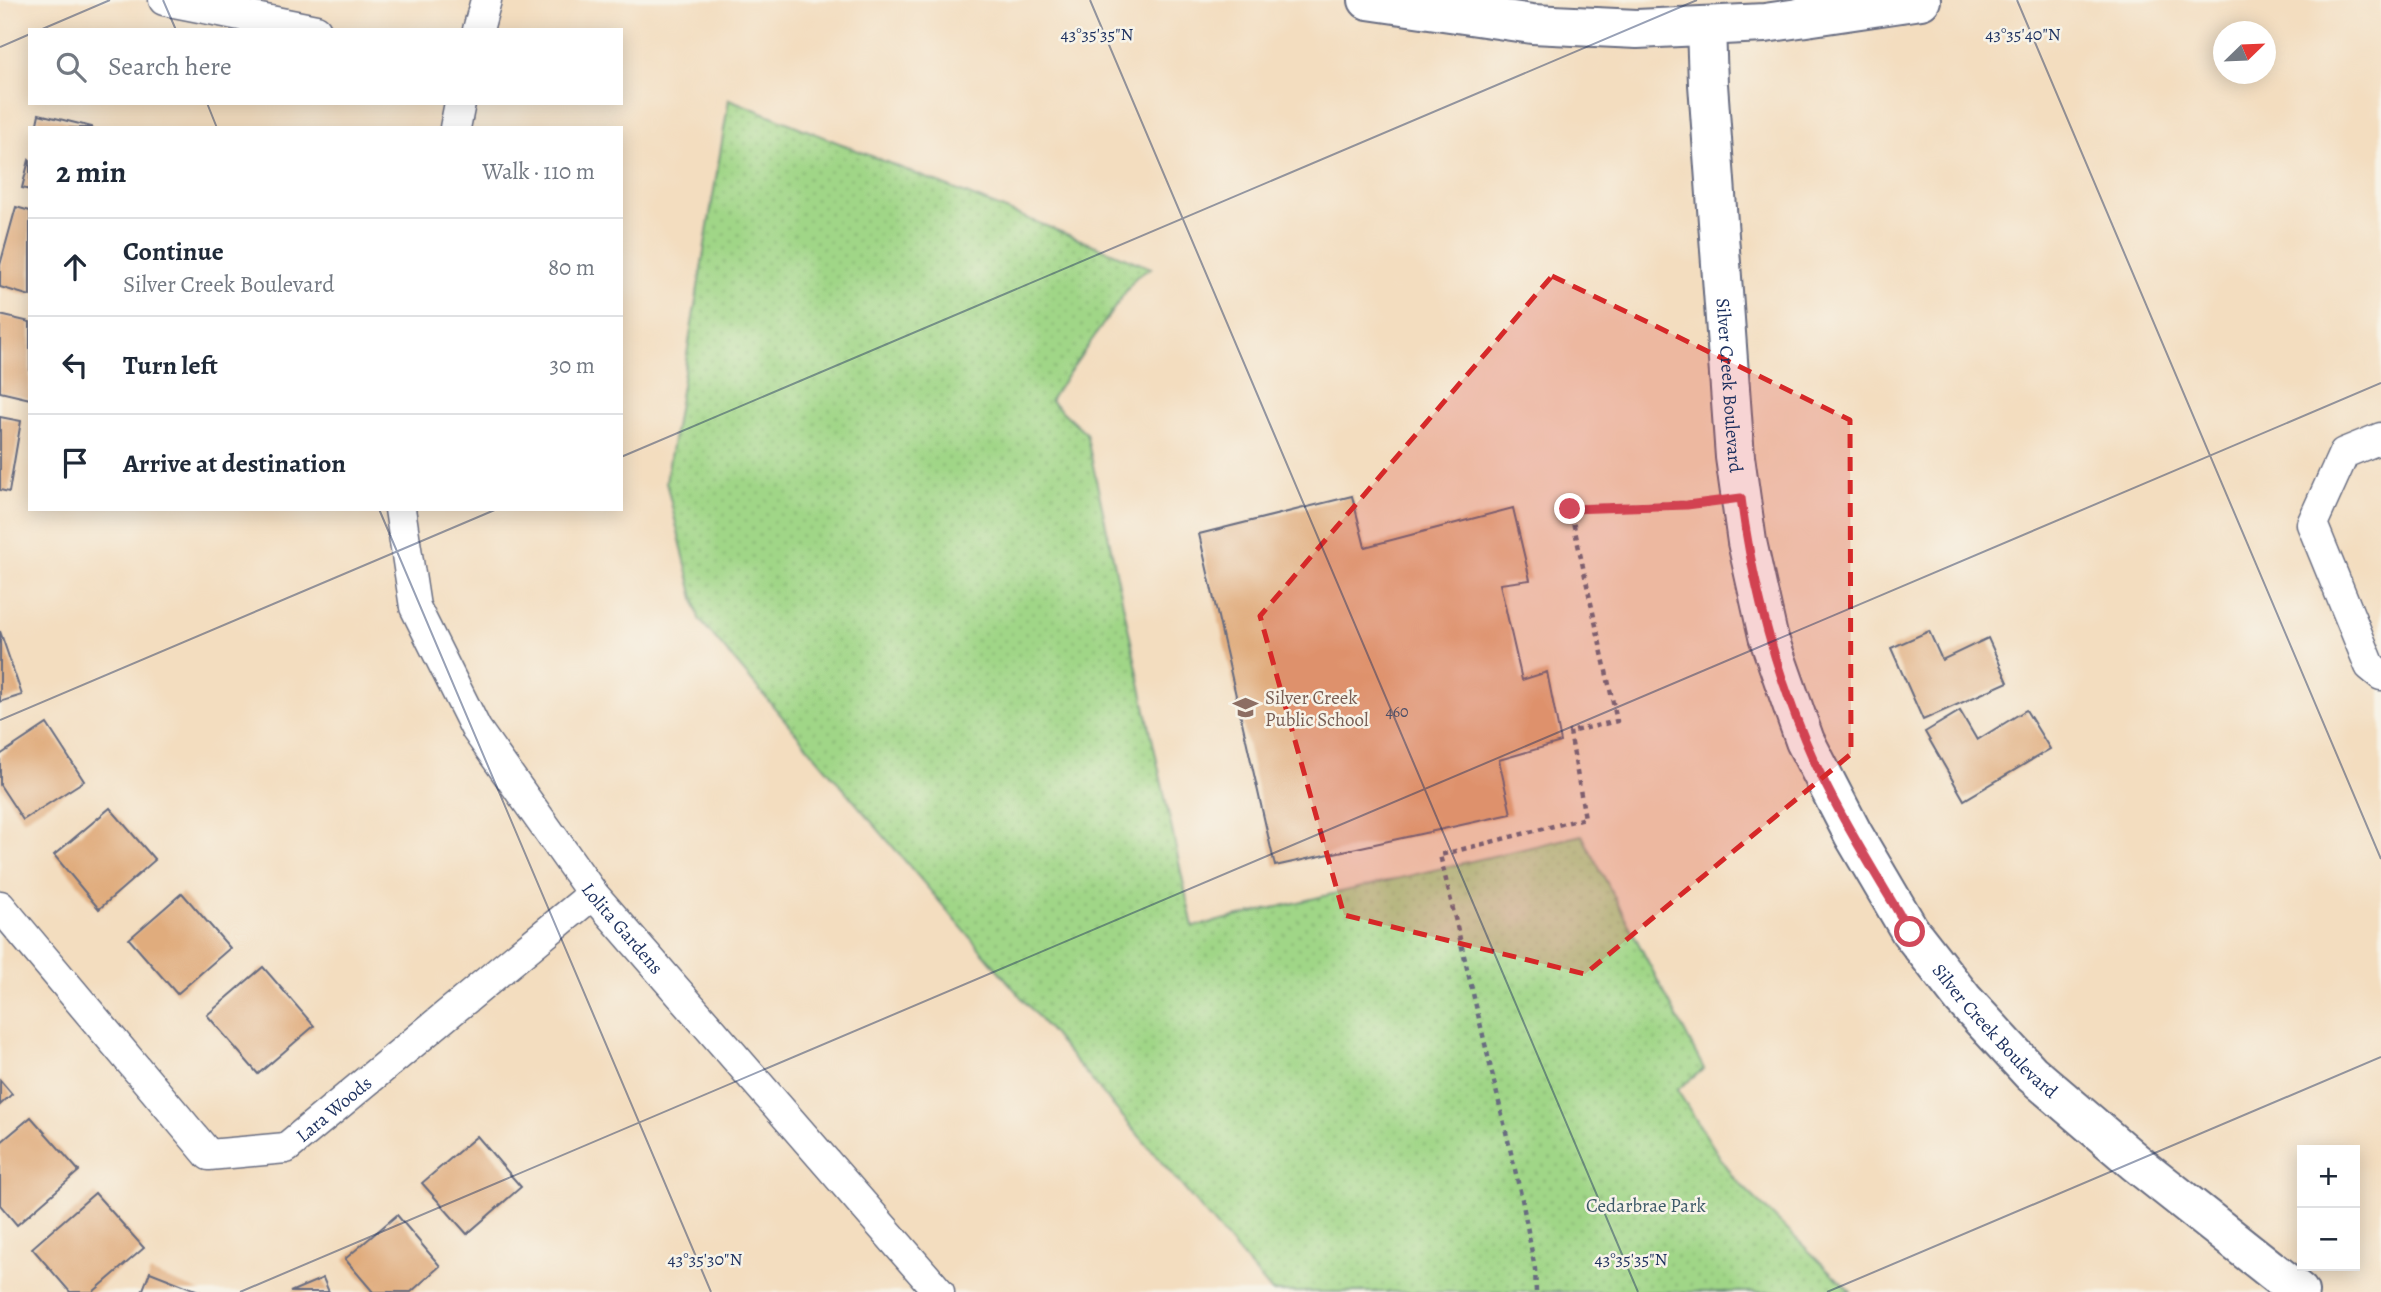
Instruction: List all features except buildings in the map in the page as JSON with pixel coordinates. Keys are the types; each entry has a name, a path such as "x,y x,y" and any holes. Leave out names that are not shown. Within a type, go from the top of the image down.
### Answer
{"street":[{"path":"164,0 306,28"},
{"path":"479,28 486,0"},
{"path":"1368,0 1532,24 1637,29 1765,23 1921,0"},
{"name":"Silver Creek Boulevard","path":"1706,27 1707,84 1735,457 1747,542 1768,636 1805,741 1853,835 1910,932 1963,999 2031,1073 2135,1162 2299,1292"},
{"path":"455,126 460,105"},
{"path":"2381,438 2344,453 2312,524 2370,666 2381,675"},
{"name":"Lolita Gardens","path":"400,511 415,607 476,729 593,894 939,1292"},
{"name":"Lara Woods","path":"0,906 209,1155 286,1148 593,894"}],"path":[{"path":"1536,1292 1535,1269 1522,1199 1440,855 1585,818 1570,732 1617,721 1570,509 1687,505 1741,498"}],"highlighted area":[{"path":"1552,276 1850,420 1851,754 1585,974 1344,915 1260,616"}],"green space":[{"name":"Cedarbrae Park","path":"729,99 1151,268 1136,277 1050,400 1086,433 1193,927 1582,835 1704,1069 1677,1090 1732,1176 1851,1292 1272,1292 699,619 666,482"}],"place":[{"name":"Silver Creek Public School","path":"1245,708"}],"route":[{"path":"1570,509 1687,505 1741,498 1747,542 1768,636 1805,741 1853,835 1910,932"}]}
